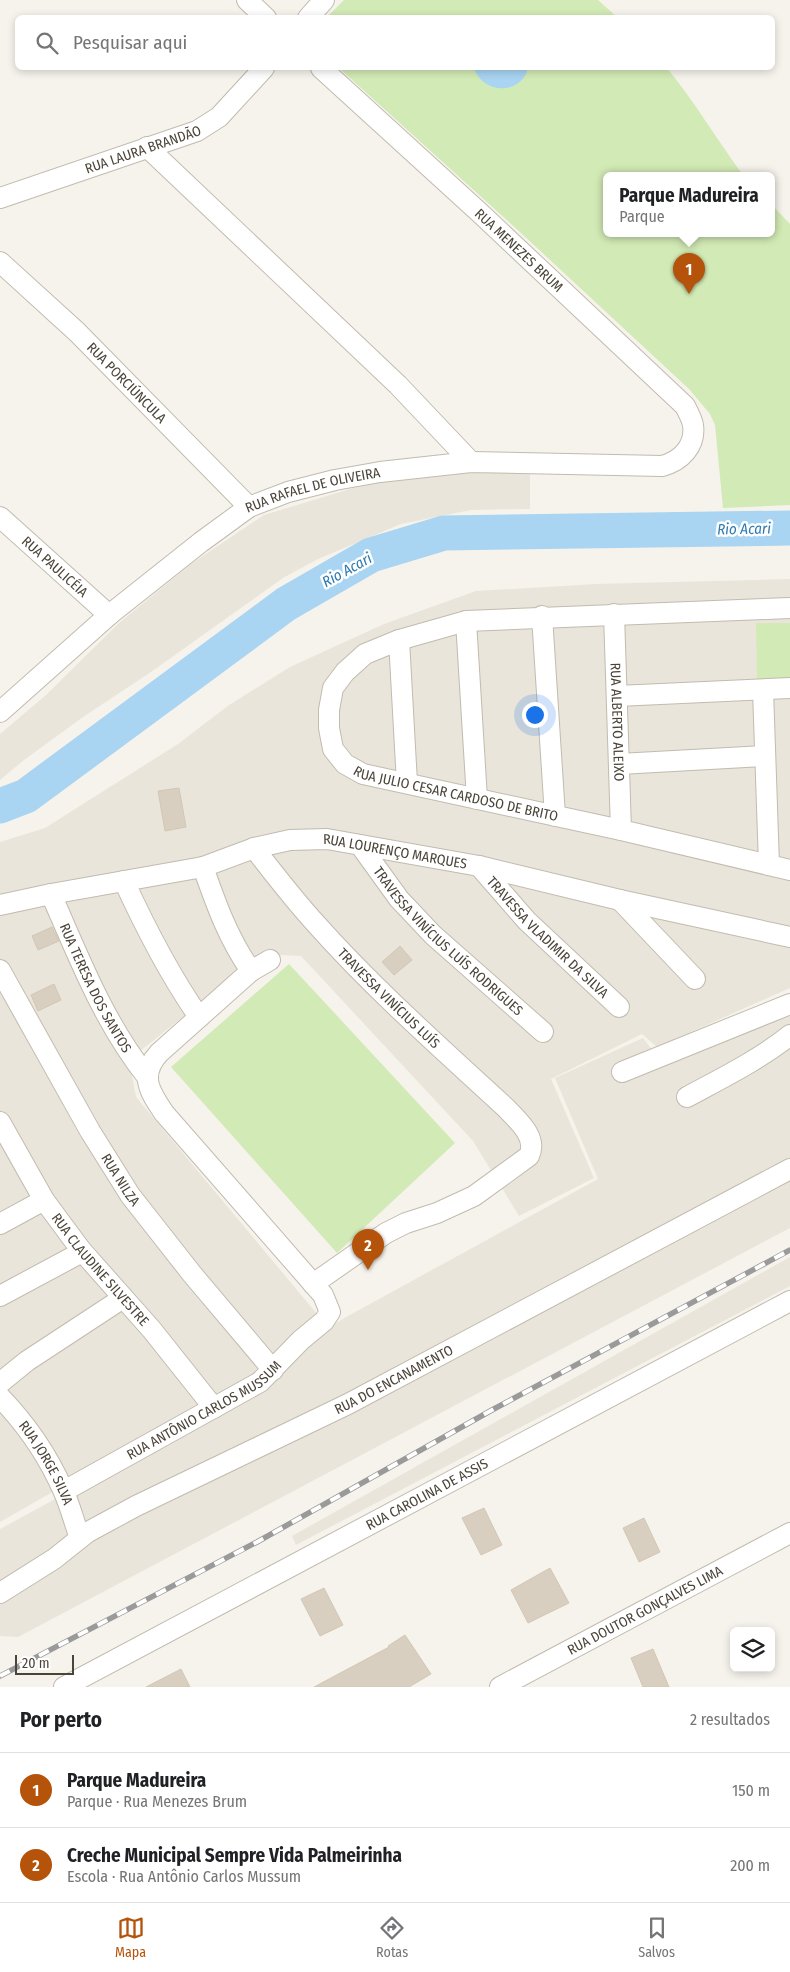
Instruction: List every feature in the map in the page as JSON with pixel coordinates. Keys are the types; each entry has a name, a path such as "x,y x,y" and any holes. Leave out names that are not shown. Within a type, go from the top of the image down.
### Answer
{"street":[{"path":"247,0 263,15"},
{"path":"311,15 324,0"},
{"name":"RUA LAURA BRANDÃO","path":"0,198 197,131 219,117 262,70"},
{"name":"RUA MENEZES BRUM","path":"323,70 487,220 685,406 693,424 690,446"},
{"path":"147,147 398,385 471,462"},
{"name":"RUA PORCIÚNCULA","path":"0,262 77,332 249,507"},
{"name":"RUA RAFAEL DE OLIVEIRA","path":"0,712 109,615 166,569 249,507 288,492 335,480 380,472 471,462 662,466 672,464 682,457 690,446"},
{"name":"RUA PAULICÉIA","path":"0,516 109,615"},
{"name":"RUA JULIO CESAR CARDOSO DE BRITO","path":"790,608 542,616 466,621 399,640 365,654 345,672 333,688 329,710 329,728 333,749 345,764 363,774 621,830 790,870"},
{"name":"RUA ALBERTO ALEIXO","path":"614,614 621,830"},
{"path":"542,616 555,816"},
{"path":"466,621 477,799"},
{"path":"399,640 407,784"},
{"path":"617,696 790,688"},
{"path":"763,690 769,865"},
{"path":"619,764 765,756"},
{"name":"RUA LOURENÇO MARQUES","path":"0,905 203,867 254,848 290,840 327,840 478,866 620,900 790,937"},
{"name":"TRAVESSA VINÍCIUS LUÍS RODRIGUES","path":"360,845 399,899 433,935 543,1032"},
{"name":"TRAVESSA VINÍCIUS LUÍS","path":"254,848 290,896 363,974 506,1108 526,1131 531,1142 529,1156 474,1196 443,1211 406,1223 386,1233 313,1284"},
{"name":"TRAVESSA VLADIMIR DA SILVA","path":"478,866 527,920 619,1007"},
{"path":"203,867 218,912 251,971"},
{"path":"124,881 159,955 198,1017"},
{"name":"RUA TERESA DOS SANTOS","path":"51,894 93,990 125,1049 148,1078"},
{"path":"620,900 695,979"},
{"path":"270,960 251,971 198,1017 151,1062 148,1069 148,1078 150,1093 164,1113 313,1284"},
{"name":"RUA NILZA","path":"0,970 90,1131 130,1195 186,1266 273,1370"},
{"path":"622,1072 790,1004"},
{"path":"686,1097 743,1067 790,1034"},
{"name":"RUA CLAUDINE SILVESTRE","path":"0,1122 44,1200 82,1252 152,1330 214,1408"},
{"name":"RUA DO ENCANAMENTO","path":"0,1593 54,1559 88,1532 136,1506 348,1404 790,1169"},
{"path":"0,1224 44,1200"},
{"path":"0,1296 82,1252"},
{"name":"RUA ANTÔNIO CARLOS MUSSUM","path":"64,1491 260,1382 301,1340 324,1321 330,1312 323,1295 313,1284"},
{"path":"0,1383 27,1361 123,1298"},
{"name":"RUA CAROLINA DE ASSIS","path":"64,1687 790,1301"},
{"name":"RUA JORGE SILVA","path":"0,1397 20,1418 46,1458 64,1491 80,1538"},
{"name":"RUA DOUTOR GONÇALVES LIMA","path":"500,1687 790,1533"}],"shaded area":[{"path":"530,470 530,509 471,510 401,524 318,559 283,578 151,672 83,717 0,780 0,734 46,695 119,623 191,564 264,515 403,473"},
{"path":"790,579 790,988 657,1047 642,1034 551,1079 594,1178 519,1216 473,1141 301,956 261,954 129,1060 136,1097 317,1314 250,1379 0,1522 0,842 45,828 178,744 229,705 290,667 384,624 476,591 596,584"},
{"path":"790,995 790,1228 18,1637 0,1636 0,1529 283,1375 298,1346 348,1316 598,1179 555,1078 643,1038 653,1051"},
{"path":"790,1257 790,1286 296,1545 292,1536"}],"green space":[{"path":"344,0 598,0 615,15 329,15"},
{"path":"341,70 669,70 741,172 603,172 603,237 775,237 775,208 790,224 790,505 723,508 715,425 710,414 689,389"},
{"path":"756,623 790,623 790,680 757,681"},
{"path":"289,964 455,1143 337,1253 171,1067"}],"water":[{"path":"475,70 527,70 518,83 510,87 493,87 478,77"}],"building":[{"path":"179,788 186,827 165,831 158,791"},
{"path":"52,927 59,941 38,950 32,936"},
{"path":"400,946 412,960 394,975 382,962"},
{"path":"54,984 61,1000 38,1011 31,995"},
{"path":"484,1508 502,1545 481,1555 462,1518"},
{"path":"644,1518 660,1552 639,1562 623,1528"},
{"path":"550,1568 569,1603 528,1623 511,1590"},
{"path":"324,1588 343,1625 320,1636 301,1599"},
{"path":"405,1635 431,1674 409,1687 314,1687 389,1647"},
{"path":"653,1649 669,1687 643,1687 631,1658"},
{"path":"181,1669 190,1687 146,1687"}],"waterway":[{"name":"Rio Acari","path":"0,806 26,796 286,604 371,555 444,533 790,528"}],"railway":[{"path":"0,1676 257,1542 492,1410 790,1250"}],"place":[{"name":"Parque Madureira","path":"689,294"},
{"name":"Creche Municipal Sempre Vida Palmeirinha","path":"368,1270"}]}
